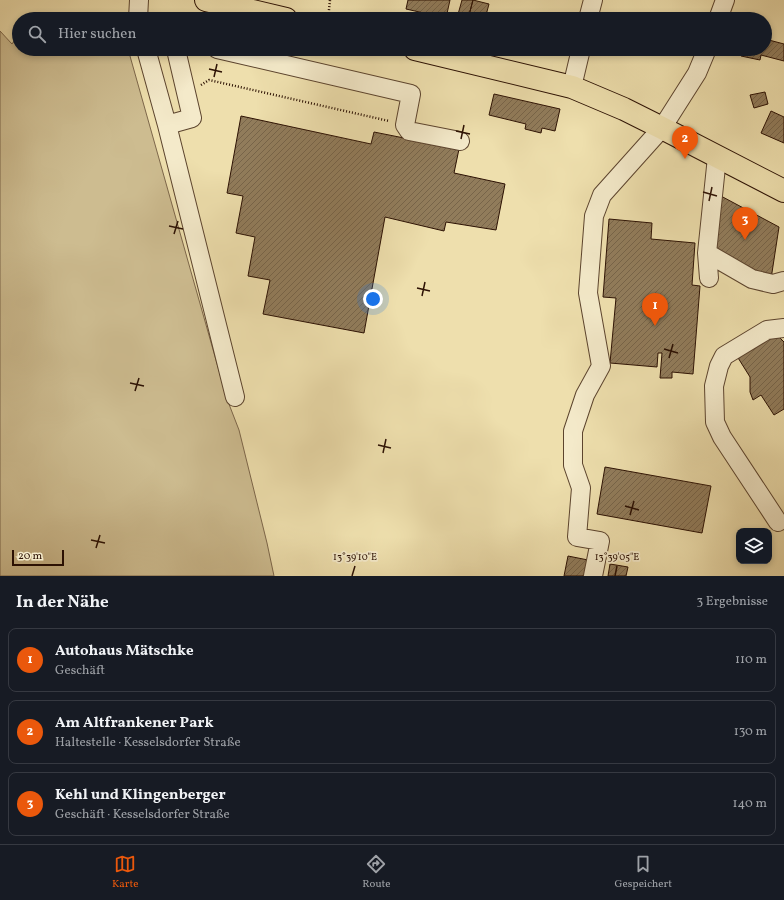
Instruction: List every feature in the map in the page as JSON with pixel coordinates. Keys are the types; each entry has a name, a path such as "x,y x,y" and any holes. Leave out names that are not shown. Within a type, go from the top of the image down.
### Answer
{"main road":[{"path":"206,0 257,12"},
{"path":"446,56 572,87 662,128 784,191"}],"street":[{"path":"138,12 139,0"},
{"path":"590,12 593,0"},
{"path":"721,12 725,0"},
{"path":"148,56 167,125 235,397"},
{"path":"167,125 192,118 177,56"},
{"path":"247,56 411,94 405,125 409,131 460,141"},
{"path":"572,87 579,56"},
{"path":"593,576 600,540 577,537 580,488 573,465 573,431 585,396 601,366 588,293 594,216 602,195 662,128 697,73 704,56"},
{"path":"709,278 707,253 717,157"},
{"path":"707,253 752,279 773,284 784,281"},
{"path":"778,522 722,437 716,422 714,386 718,366 724,356 767,330 784,328"}],"path":[{"path":"329,12 330,0"},
{"path":"196,88 209,80 405,125"}],"shaded area":[{"path":"0,31 12,44 12,56 130,56 227,399 239,430 274,576 0,576"}],"building":[{"path":"408,0 450,0 447,12 419,12 406,9"},
{"path":"462,0 473,0 470,12 459,12"},
{"path":"473,0 489,4 487,12 470,12"},
{"path":"772,41 784,44 784,61 765,56 772,56"},
{"path":"741,56 761,56 760,60"},
{"path":"765,92 768,104 754,108 750,95"},
{"path":"494,94 560,109 555,131 542,128 541,133 525,129 526,124 489,115"},
{"path":"771,111 784,117 784,143 761,133"},
{"path":"241,116 371,144 374,132 459,149 454,173 505,184 496,230 446,222 444,231 385,217 364,333 263,314 270,280 248,276 255,237 236,233 243,196 227,193"},
{"path":"719,195 779,227 771,279 713,250"},
{"path":"609,219 652,223 651,239 695,243 692,285 700,286 693,374 672,372 672,378 660,378 662,353 658,353 657,367 610,363 616,298 603,297"},
{"path":"765,335 779,337 784,342 784,409 774,415 761,395 753,400 750,392 750,377 735,353"},
{"path":"605,467 711,486 702,533 597,514"},
{"path":"568,556 588,560 585,576 564,576"},
{"path":"610,564 628,567 626,576 608,576"}],"place":[{"name":"Am Altfrankener Park","path":"685,159"},
{"name":"Kehl und Klingenberger","path":"745,240"},
{"name":"Autohaus Mätschke","path":"655,326"}]}
